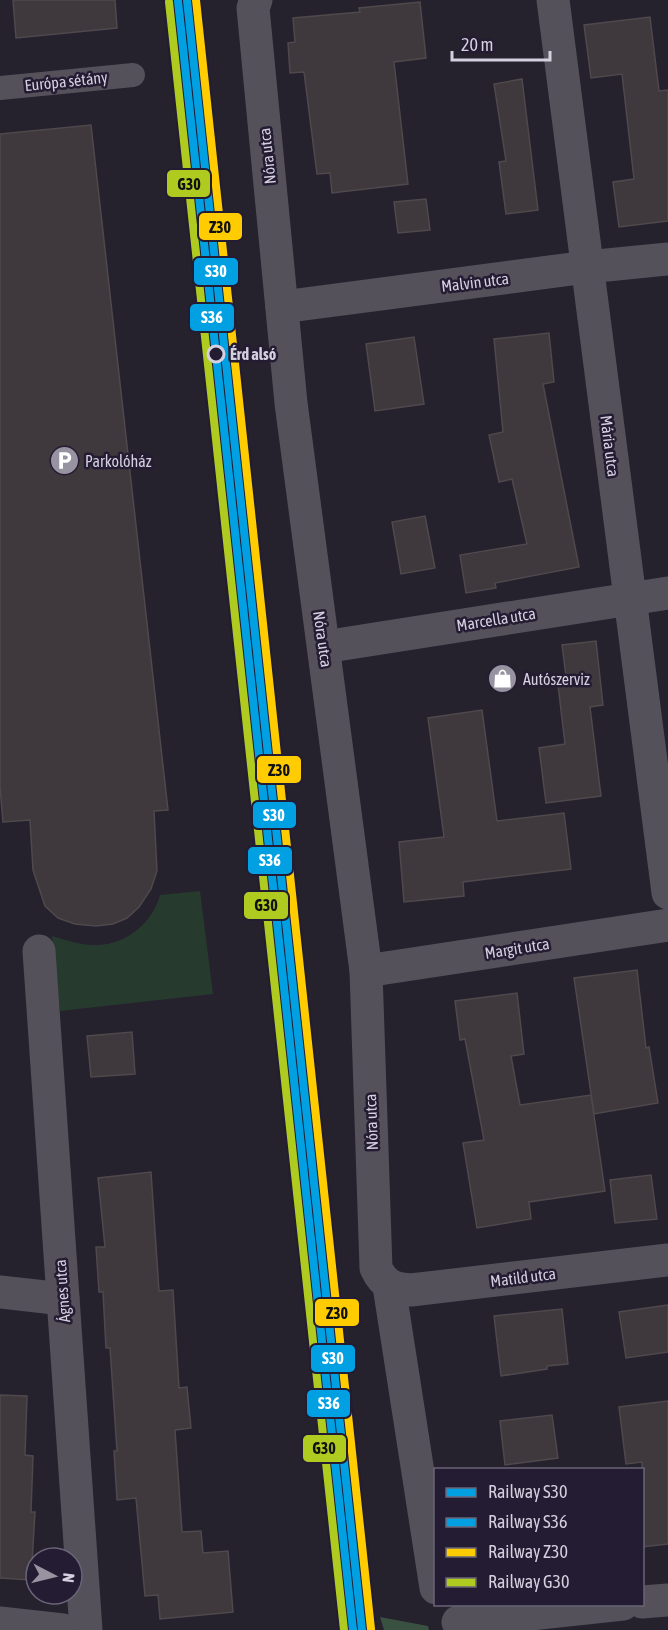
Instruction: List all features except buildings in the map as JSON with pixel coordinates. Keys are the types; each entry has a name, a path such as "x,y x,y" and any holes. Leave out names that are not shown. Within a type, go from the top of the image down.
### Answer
{"street":[{"name":"Nóra utca","path":"256,0 253,8 291,403 366,971 376,1268 385,1282 434,1582"},
{"name":"Mária utca","path":"553,0 668,893"},
{"name":"Európa sétány","path":"0,88 133,75"},
{"name":"Malvin utca","path":"282,307 587,267 668,259"},
{"name":"Marcella utca","path":"324,647 668,593"},
{"name":"Margit utca","path":"366,971 668,925"},
{"name":"Ágnes utca","path":"39,951 86,1630"},
{"name":"Matild utca","path":"385,1282 411,1290 668,1260"},
{"path":"0,1292 63,1299"},
{"path":"644,1602 668,1600"},
{"path":"450,1619 611,1606"},
{"path":"0,1623 63,1630"}],"green space":[{"path":"200,891 213,994 60,1011 52,936 92,945 119,941 129,936 145,922 157,905 160,895"},
{"path":"380,1617 428,1626 429,1630 384,1630"}],"rail line":[{"name":"S30","path":"187,0 362,1630"},
{"name":"Z30","path":"196,0 371,1629"},
{"name":"S36","path":"178,1 353,1630"},
{"name":"G30","path":"169,2 344,1630"}],"place":[{"name":"Érd alsó","path":"216,354"},
{"name":"Parkolóház","path":"64,461"},
{"name":"Autószerviz","path":"502,679"}]}
